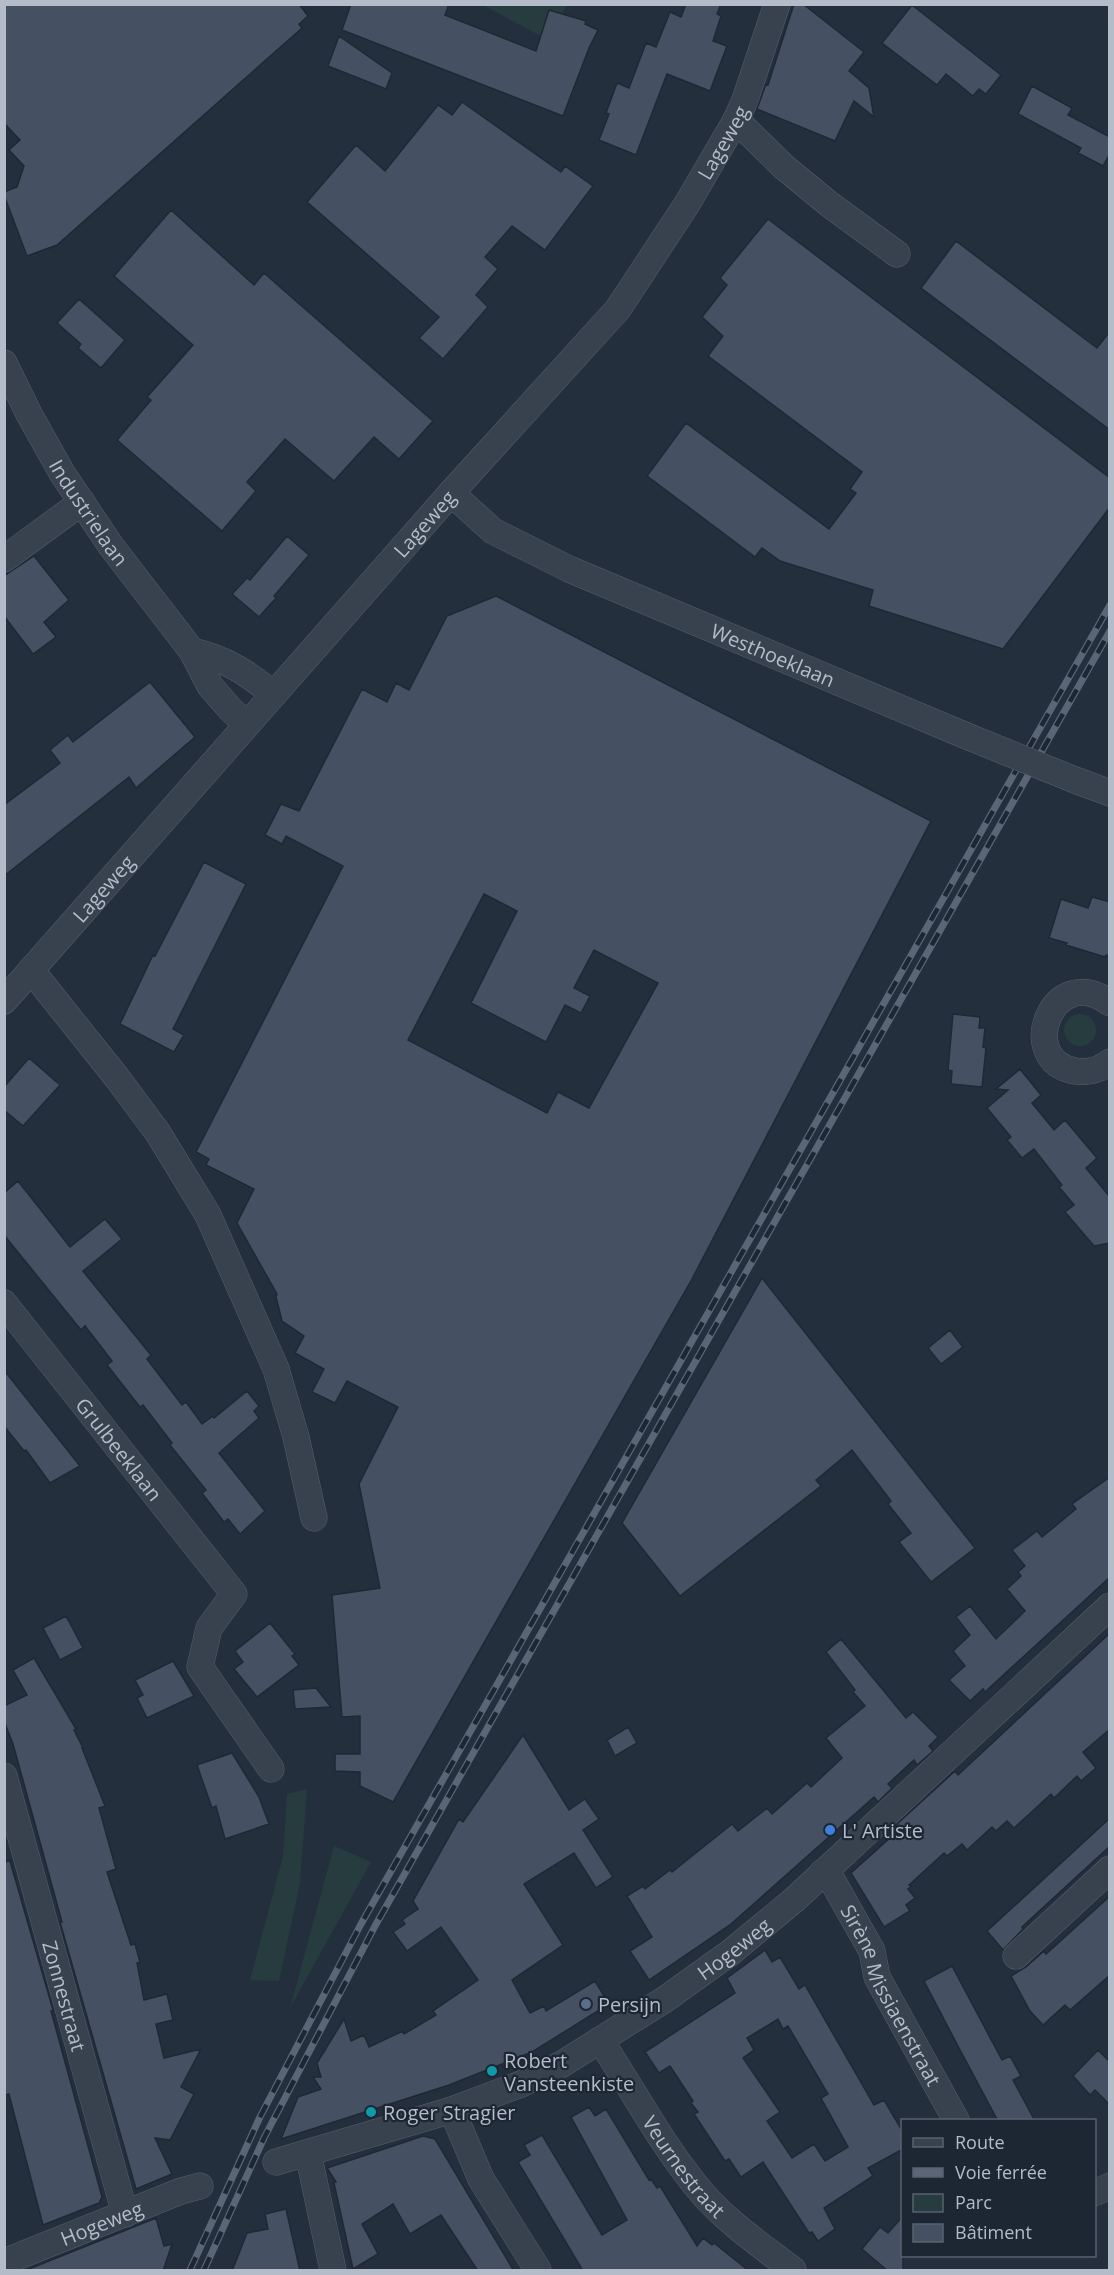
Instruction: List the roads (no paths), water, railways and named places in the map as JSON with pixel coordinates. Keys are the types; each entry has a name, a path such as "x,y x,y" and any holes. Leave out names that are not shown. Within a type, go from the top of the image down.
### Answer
{"street":[{"name":"Lageweg","path":"4,1001 246,724 618,309 687,204 736,120 745,100 777,4"},
{"path":"736,120 793,174 829,204 897,254"},
{"name":"Industrielaan","path":"4,363 29,414 111,546 192,651 210,686 246,724"},
{"name":"Westhoeklaan","path":"451,493 493,531 569,569 1110,794"},
{"path":"4,558 82,502"},
{"path":"192,651 213,656 240,669 273,694"},
{"path":"31,970 158,1133 208,1215 276,1369 296,1437 314,1518"},
{"path":"1107,1068 1084,1072 1070,1070 1058,1063 1049,1052 1044,1039 1044,1025 1051,1009 1061,999 1074,993 1088,993 1110,1003"},
{"name":"Grulbeeklaan","path":"4,1303 234,1594 209,1628 200,1667 271,1769"},
{"name":"Hogeweg","path":"276,2162 452,2110 521,2084 562,2064 664,2000 731,1952 794,1900 1110,1606"},
{"name":"Zonnestraat","path":"4,1776 125,2214"},
{"path":"1016,1956 1110,1869"},
{"name":"Sirène Missiaenstraat","path":"822,1873 833,1882 872,1951 876,1977 955,2119"},
{"name":"Veurnestraat","path":"600,2040 669,2151 704,2194 744,2232 793,2271"},
{"path":"452,2110 481,2179 538,2271"},
{"path":"308,2153 333,2271"},
{"name":"Hogeweg","path":"4,2262 200,2186"},
{"path":"1096,2193 1110,2186"}],"railway":[{"path":"190,2270 260,2117 361,1924 1110,605"},
{"path":"204,2270 264,2138 375,1926 1110,631"}],"place":[{"name":"L' Artiste","path":"830,1830"},
{"name":"Persijn","path":"586,2004"},
{"name":"Robert Vansteenkiste","path":"492,2071"},
{"name":"Roger Stragier","path":"371,2112"}]}
